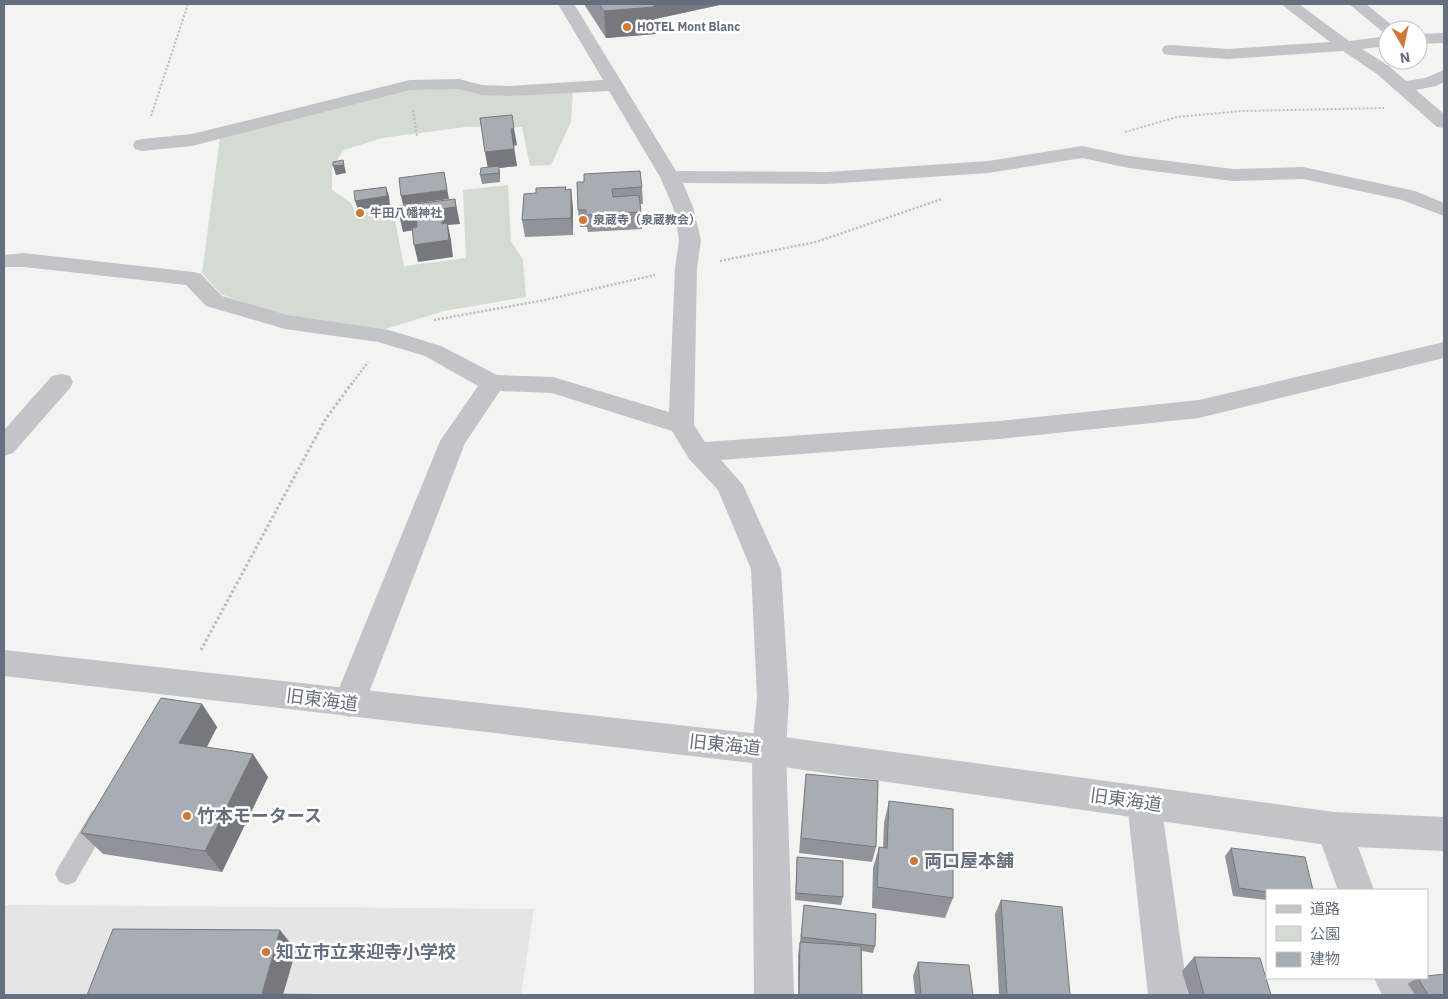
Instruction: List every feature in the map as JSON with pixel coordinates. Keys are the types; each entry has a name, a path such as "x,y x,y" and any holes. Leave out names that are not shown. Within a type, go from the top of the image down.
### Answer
{"street":[{"path":"566,4 670,177 683,207 690,240 686,268 681,425 698,452 729,484 766,569 773,698 769,750 774,995"},
{"path":"1289,4 1346,46 1383,70 1444,123"},
{"path":"1358,4 1378,20"},
{"path":"1428,39 1444,38"},
{"path":"1170,50 1228,54 1378,42"},
{"path":"1403,87 1430,82 1444,75"},
{"path":"142,145 192,140 410,85 459,84 482,90 509,91 614,85"},
{"path":"670,177 827,178 988,167 1082,152 1129,162 1233,175 1303,174 1408,194 1444,210"},
{"path":"4,261 24,260 194,279 214,301 285,322 381,335 433,351 493,383 554,385 681,425"},
{"path":"698,452 1000,430 1199,409 1444,350"},
{"path":"4,447 61,382"},
{"path":"350,703 452,441 493,383"},
{"name":"旧東海道","path":"4,663 176,691 350,703 769,750 1334,829 1444,834"},
{"path":"1144,802 1168,995"},
{"path":"1334,829 1356,889"},
{"path":"1394,979 1402,995"}],"lane":[{"path":"67,874 112,799"}],"path":[{"path":"142,145 188,4"},
{"path":"1082,152 1090,143 1177,117 1242,111 1426,108"}],"shaded area":[{"name":"知立市立来迎寺小学校","path":"4,905 534,909 521,995 4,995"}],"green space":[{"name":"牛田八幡神社","path":"418,87 573,90 571,122 551,165 530,166 522,127 465,127 382,138 344,150 332,167 332,190 351,203 355,212 393,210 404,266 466,258 463,190 508,185 511,241 523,260 526,297 444,311 379,331 277,315 221,294 202,273 220,137"}],"building":[{"path":"599,4 654,4 654,7 604,11"},
{"path":"512,115 514,128 511,129 514,149 485,152 480,118"},
{"path":"343,160 344,165 333,166 333,162"},
{"path":"499,166 499,173 480,175 481,168"},
{"path":"640,171 642,187 612,189 613,197 639,195 641,212 586,215 586,210 578,210 577,182 584,182 584,174"},
{"path":"444,172 447,190 401,196 399,178"},
{"path":"386,187 387,196 355,201 354,191"},
{"path":"566,187 565,190 571,189 571,218 522,220 524,194 536,193 536,188"},
{"path":"455,199 456,207 440,209 442,224 447,223 449,240 414,245 412,228 417,227 416,212 399,214 398,206"},
{"name":"竹本モータース","path":"161,698 202,704 179,743 253,754 205,851 81,833"},
{"path":"806,774 878,781 876,847 801,838"},
{"path":"889,801 953,809 953,898 877,887 879,847 887,848"},
{"path":"1231,848 1305,857 1313,889 1266,889 1266,892 1239,888"},
{"path":"797,857 843,861 843,897 796,893"},
{"path":"1001,900 1062,907 1070,995 1007,995"},
{"path":"804,905 876,914 875,946 801,937"},
{"path":"113,929 280,930 262,994 374,995 87,995"},
{"path":"800,942 861,946 862,995 799,995"},
{"path":"1194,957 1260,958 1271,995 1204,995"},
{"path":"918,962 969,965 973,995 921,995"},
{"path":"1444,974 1444,995 1428,995 1419,979 1428,979 1428,976"}],"place":[{"name":"HOTEL Mont Blanc","path":"627,27"},
{"name":"牛田八幡神社","path":"360,213"},
{"name":"泉蔵寺（泉蔵教会）","path":"583,220"},
{"name":"竹本モータース","path":"187,816"},
{"name":"両口屋本舗","path":"914,861"},
{"name":"知立市立来迎寺小学校","path":"266,952"}]}
